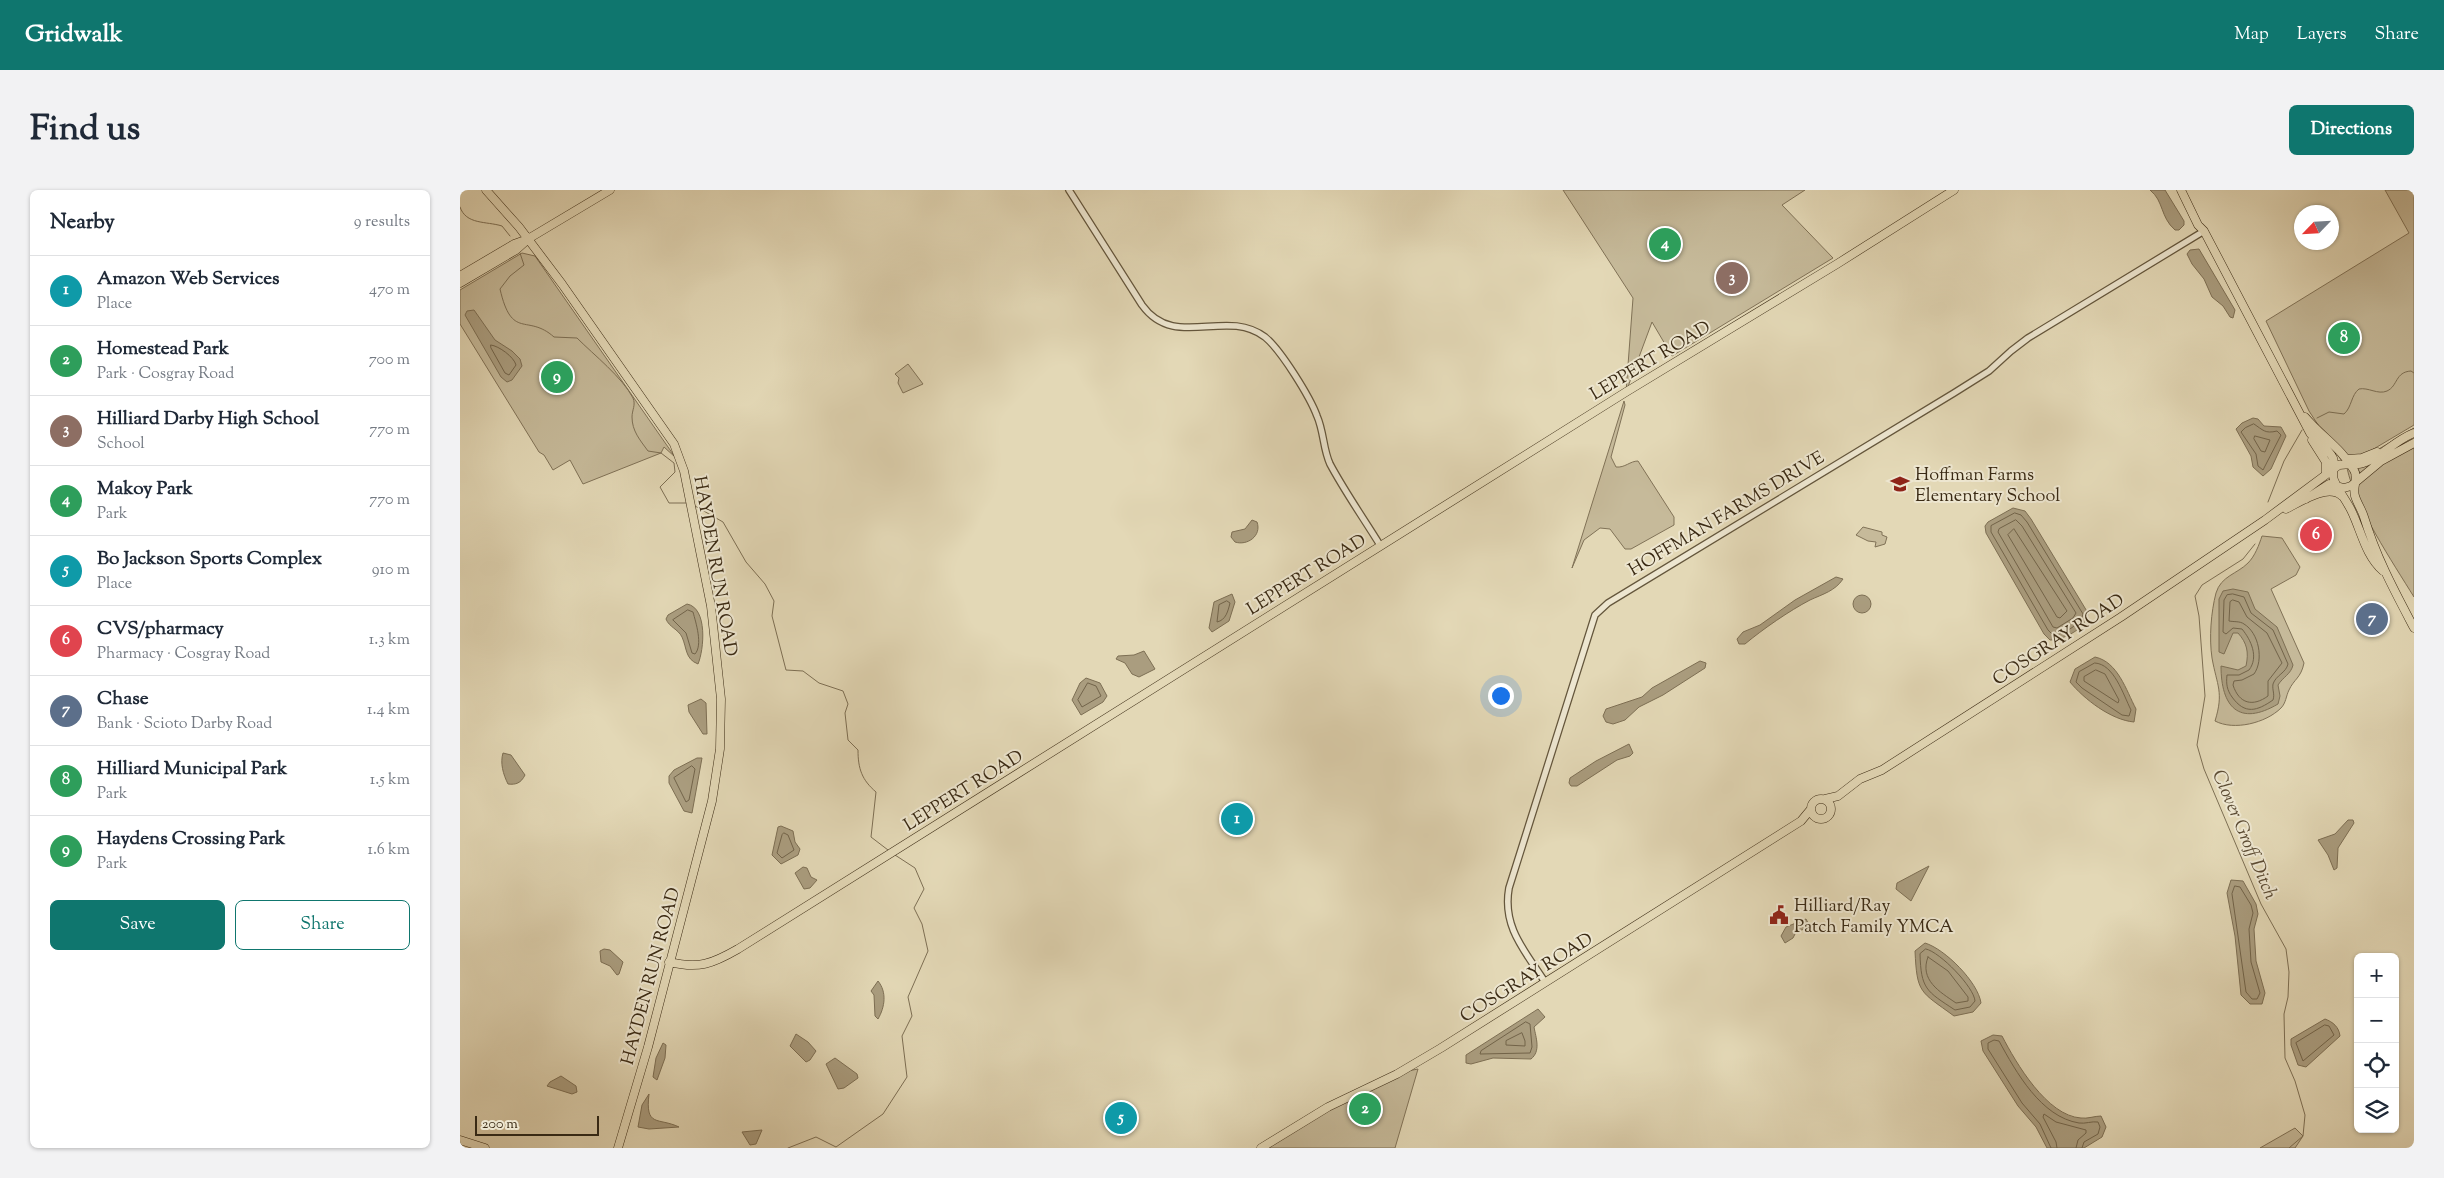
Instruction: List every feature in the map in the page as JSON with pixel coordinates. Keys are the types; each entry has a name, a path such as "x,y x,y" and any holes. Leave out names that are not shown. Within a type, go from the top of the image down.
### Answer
{"main road":[{"name":"HAYDEN RUN ROAD","path":"486,190 528,239 562,284 674,444 684,471 714,622 720,681 720,749 712,801 648,1047 618,1148"},
{"path":"460,276 507,248 528,239 610,190"},
{"name":"LEPPERT ROAD","path":"669,962 692,966 709,964 738,949 1380,546 1954,190"},
{"path":"2181,190 2198,225 2204,231 2297,407 2315,446 2326,462 2326,474"},
{"path":"2186,190 2203,223 2204,231"},
{"path":"460,283 516,250 528,239"},
{"path":"2297,407 2356,472 2354,494 2383,571 2414,628"},
{"path":"2310,433 2330,452 2336,467 2333,476 2337,485 2345,498 2367,548 2377,566 2383,571"},
{"path":"2336,467 2349,463 2367,462 2414,433"},
{"path":"2354,483 2381,461 2414,443"},
{"name":"COSGRAY ROAD","path":"1831,809 1834,804 1866,779 2033,674 2265,520 2336,467"},
{"name":"COSGRAY ROAD","path":"2265,520 2306,499 2329,484 2344,488 2354,483"},
{"name":"COSGRAY ROAD","path":"2306,499 2331,491 2339,493 2345,498"},
{"name":"COSGRAY ROAD","path":"1825,800 1838,796 1860,780 1866,779"},
{"path":"1815,800 1825,800 1829,802 1831,809 1827,817 1816,818 1810,809 1815,800"},
{"name":"COSGRAY ROAD","path":"1801,821 1810,809"},
{"name":"COSGRAY ROAD","path":"1262,1148 1328,1107 1403,1071 1801,821 1816,818"},
{"path":"460,1140 485,1148"}],"street":[{"path":"1069,190 1142,305 1153,316 1165,324 1181,328 1236,326 1260,334 1272,344 1312,405 1321,428 1330,464 1380,546"},
{"name":"HOFFMAN FARMS DRIVE","path":"1545,982 1512,928 1507,915 1506,901 1596,615 1608,603 1954,394 1989,371 2011,350 2028,338 2204,231"}],"shaded area":[{"path":"1563,190 1805,190 1782,205 1833,258 1672,356 1652,322 1626,392 1633,298"},
{"path":"2385,190 2414,190 2414,425 2345,466 2309,411 2266,321 2409,233"},
{"path":"522,253 535,256 675,457 664,447 661,453 583,484 570,460 553,470 544,455 539,452 460,324 460,290"},
{"path":"908,364 923,384 903,393 898,383 899,378 895,374"},
{"path":"1624,401 1625,405 1611,457 1616,467 1638,461 1674,517 1674,525 1631,549 1625,549 1610,529 1600,528 1584,540 1572,568"},
{"path":"2414,428 2414,597 2366,517 2351,483 2347,468"},
{"path":"1863,527 1882,532 1882,535 1887,537 1885,544 1875,547 1876,542 1868,541 1856,535"},
{"path":"2262,536 2282,538 2300,567 2296,575 2271,589 2304,663 2301,672 2289,690 2284,704 2275,713 2250,724 2223,724 2215,721 2219,696 2211,642 2214,600 2218,587 2250,560"},
{"path":"1418,1069 1395,1148 1261,1148 1320,1112 1403,1072"},
{"path":"2295,1128 2303,1136 2295,1148 2260,1148"}],"water":[{"path":"2150,190 2165,190 2184,221 2184,225 2179,230 2175,230 2170,225 2158,199"},
{"path":"2199,249 2235,310 2233,318 2212,297 2204,279 2187,254 2190,250"},
{"path":"474,310 495,340 512,351 520,359 522,366 512,380 507,382 501,377 465,315 467,311"},
{"path":"2253,418 2258,419 2264,426 2281,427 2286,436 2271,469 2263,476 2253,467 2251,456 2236,429 2242,423"},
{"path":"2013,508 2025,511 2031,519 2088,613 2084,624 2062,638 2050,640 2044,634 1986,533 1985,526 1988,522"},
{"path":"1252,520 1257,522 1258,527 1255,536 1244,543 1235,542 1231,537 1232,532 1245,529"},
{"path":"1836,577 1843,579 1832,589 1794,609 1745,644 1739,644 1737,639 1743,632 1760,625 1795,600"},
{"path":"2233,589 2248,592 2255,609 2277,627 2293,665 2291,671 2278,685 2280,696 2278,704 2253,714 2243,713 2235,709 2224,692 2222,680 2221,666 2238,670 2246,666 2247,661 2245,644 2238,633 2233,633 2224,654 2219,652 2219,599 2223,591"},
{"path":"1232,594 1235,602 1229,621 1212,632 1209,628 1214,602"},
{"path":"1862,595 1868,598 1871,604 1868,610 1862,613 1856,610 1853,604 1856,598"},
{"path":"687,604 694,607 698,613 703,630 702,649 698,664 691,659 682,637 666,619 668,615"},
{"path":"1144,651 1155,669 1139,677 1132,674 1125,663 1116,659 1118,656 1134,655"},
{"path":"2095,657 2110,665 2125,686 2136,709 2134,722 2116,717 2099,708 2070,682 2075,669"},
{"path":"1700,661 1706,663 1705,668 1663,695 1639,707 1625,720 1613,724 1606,722 1603,716 1606,709 1642,697 1652,688"},
{"path":"1086,678 1100,683 1107,696 1103,702 1081,715 1072,700 1080,683"},
{"path":"701,699 706,703 707,734 703,734 689,712 688,705"},
{"path":"1629,744 1633,753 1630,756 1617,760 1577,786 1571,786 1569,783 1570,778 1596,761"},
{"path":"503,753 511,755 525,775 518,783 508,784 502,768"},
{"path":"697,758 702,758 692,813 684,811 669,783 669,776 674,770"},
{"path":"2348,820 2353,820 2354,823 2338,848 2337,868 2334,870 2328,855 2318,840 2335,834"},
{"path":"781,826 793,831 795,842 800,849 798,855 781,864 772,855 778,827"},
{"path":"1929,866 1911,901 1896,889 1897,883"},
{"path":"803,867 807,868 811,877 817,880 810,888 804,889 795,873"},
{"path":"2231,880 2243,881 2256,904 2258,914 2254,929 2256,961 2265,993 2262,1004 2250,1004 2241,995 2235,936 2227,893"},
{"path":"1806,919 1810,927 1796,932 1793,938 1785,943 1781,936 1786,927"},
{"path":"1925,943 1933,946 1951,959 1974,986 1981,1003 1973,1012 1954,1016 1927,996 1922,990 1917,976 1915,951"},
{"path":"604,949 610,950 623,962 619,974 617,975 610,966 601,962 600,951"},
{"path":"878,981 883,990 884,1000 878,1019 875,1016 874,995 871,991"},
{"path":"1538,1009 1545,1017 1534,1027 1537,1048 1531,1059 1493,1058 1471,1064 1466,1063 1466,1055"},
{"path":"2325,1019 2335,1025 2340,1036 2306,1067 2298,1065 2291,1045 2291,1039"},
{"path":"796,1034 808,1042 816,1051 810,1060 806,1062 790,1046"},
{"path":"1993,1035 2002,1036 2024,1073 2056,1108 2068,1115 2081,1118 2101,1116 2106,1127 2102,1137 2084,1148 2047,1148 2036,1127 2018,1106 1983,1051 1981,1041"},
{"path":"663,1043 666,1045 665,1058 657,1080 653,1077 656,1058"},
{"path":"835,1058 857,1074 858,1078 844,1088 838,1089 826,1064"},
{"path":"561,1076 576,1086 577,1092 572,1094 547,1086 550,1082"},
{"path":"649,1094 648,1105 651,1117 679,1127 649,1129 638,1127 642,1105"},
{"path":"762,1130 756,1144 750,1145 742,1132"}],"waterway":[{"path":"460,207 463,213 472,220 502,226 510,236"},
{"path":"520,253 524,265 510,276 500,289 510,315 515,321 544,330 554,337 577,338 615,374 633,398 632,422 639,439 648,451 661,453 674,463 675,472 660,487 669,503 687,503"},
{"name":"Clover Groff Ditch","path":"2317,418 2329,412 2344,414 2349,408 2354,394 2359,389 2384,392 2391,389 2402,374 2411,371 2414,373"},
{"name":"Clover Groff Ditch","path":"2268,502 2284,461 2302,430"},
{"path":"695,506 723,522 746,562 765,584 774,601 772,616 786,670 803,671 819,683 843,691 848,704 845,713 848,740 858,750 862,774 867,783 876,792 871,837 888,850"},
{"name":"Clover Groff Ditch","path":"2255,544 2243,559 2202,585 2195,596 2199,616 2205,696 2197,745 2204,769 2261,904 2286,949 2289,972 2288,997 2284,1014 2285,1058 2295,1081 2305,1115 2303,1136 2289,1148"},
{"path":"788,1148 816,1137 836,1147 883,1114 907,1077 902,1036 912,1016 908,997 928,951 922,924 914,908 924,889 915,868 895,855"}],"place":[{"name":"Makoy Park","path":"1665,244"},
{"name":"Hilliard Darby High School","path":"1732,278"},
{"name":"Hilliard Municipal Park","path":"2344,338"},
{"name":"Haydens Crossing Park","path":"557,377"},
{"name":"Hoffman Farms Elementary School","path":"1900,484"},
{"name":"CVS/pharmacy","path":"2316,535"},
{"name":"Chase","path":"2372,619"},
{"name":"Amazon Web Services","path":"1237,819"},
{"name":"Hilliard/Ray Patch Family YMCA","path":"1779,915"},
{"name":"Homestead Park","path":"1365,1109"},
{"name":"Bo Jackson Sports Complex","path":"1121,1118"}]}
